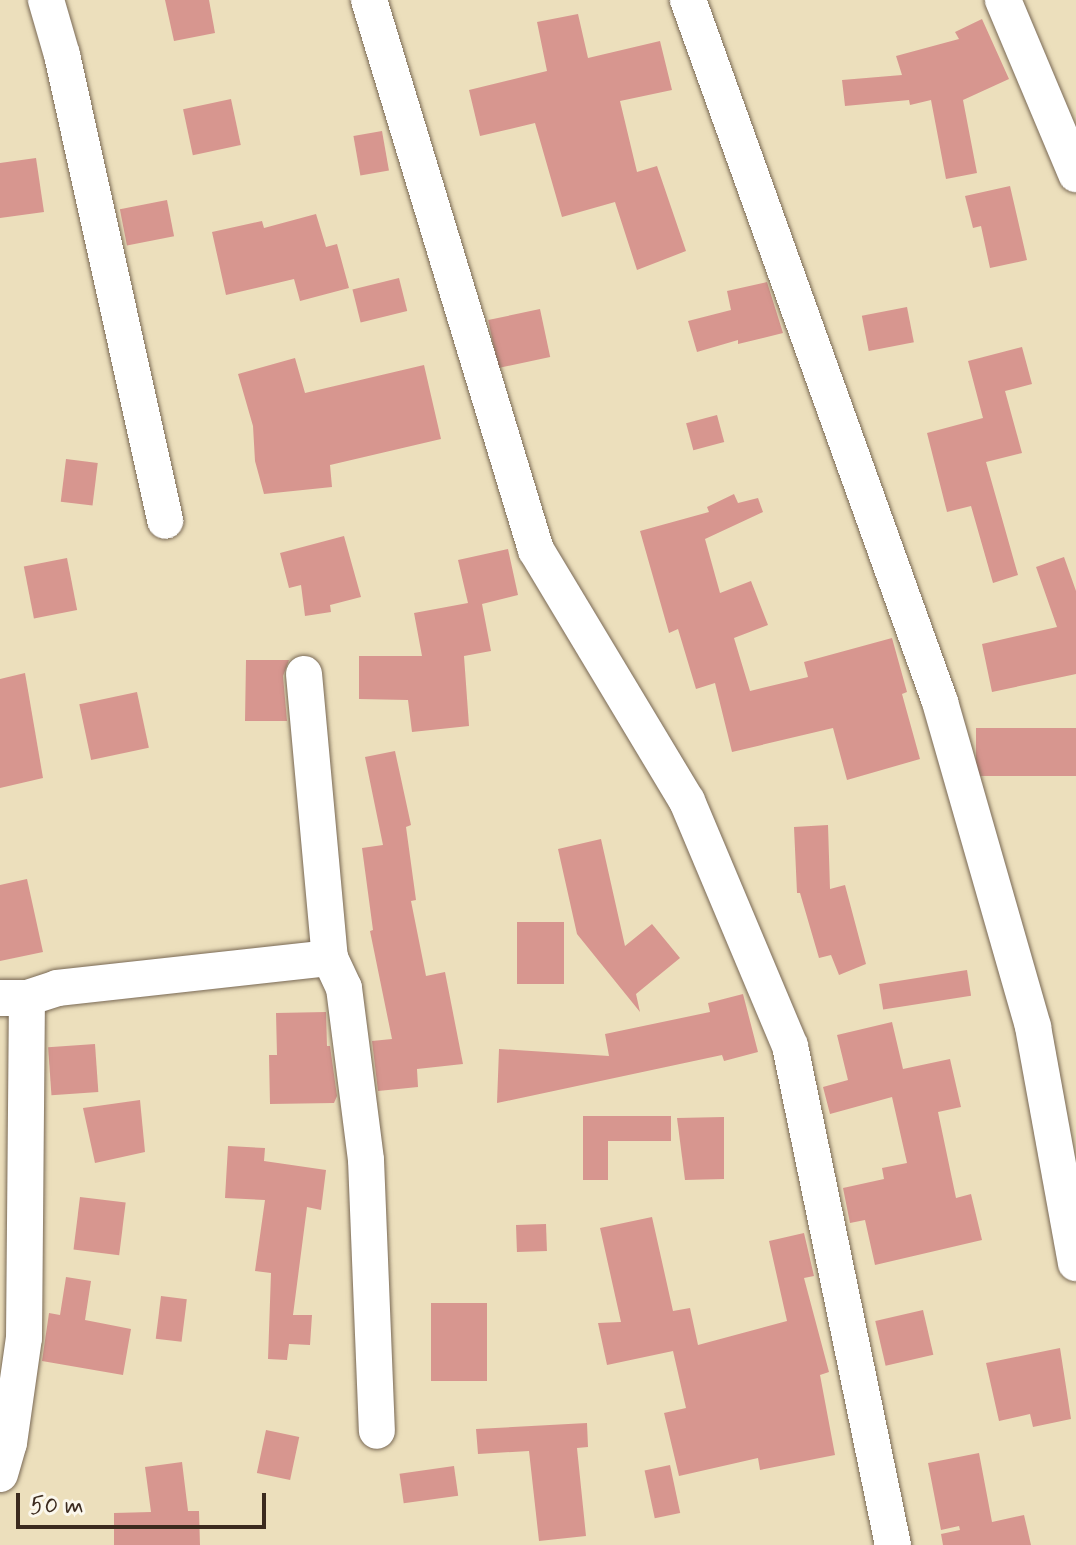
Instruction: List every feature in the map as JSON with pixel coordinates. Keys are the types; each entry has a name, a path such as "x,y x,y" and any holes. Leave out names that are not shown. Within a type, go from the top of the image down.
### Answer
{"street":[{"path":"46,0 62,55 165,521"},
{"path":"369,0 536,550 687,801 790,1046 893,1545"},
{"path":"688,0 940,702 1033,1027 1076,1263"},
{"path":"1003,0 1076,174"},
{"path":"304,674 330,958 344,988 366,1160 377,1431"},
{"path":"0,1474 9,1443 24,1338 14,998 57,988 330,958"}],"building":[{"path":"165,0 209,0 215,33 174,41"},
{"path":"578,14 588,58 660,41 672,90 620,101 637,172 657,166 686,251 637,270 615,202 562,217 535,123 480,136 469,90 547,71 537,22"},
{"path":"982,19 1009,79 963,100 977,173 946,179 931,100 910,105 909,100 845,106 842,80 902,75 896,56 959,39 955,32"},
{"path":"231,99 241,145 193,155 183,109"},
{"path":"382,131 389,170 360,175 353,136"},
{"path":"36,158 44,212 0,218 0,163"},
{"path":"1010,186 1027,260 990,268 981,226 973,228 965,196"},
{"path":"167,200 174,236 127,245 120,209"},
{"path":"316,214 326,247 337,244 349,288 300,301 294,279 226,295 212,232 262,221 264,228"},
{"path":"399,278 407,311 361,323 352,290"},
{"path":"767,282 783,333 738,344 738,340 697,352 688,321 731,310 727,291"},
{"path":"907,307 914,342 869,351 862,316"},
{"path":"540,309 550,357 498,368 488,320"},
{"path":"1022,347 1032,384 1005,391 1022,453 986,462 1018,575 993,583 971,506 947,512 927,433 983,418 968,361"},
{"path":"295,358 305,393 424,365 441,439 330,465 332,487 264,494 255,461 253,426 238,374"},
{"path":"717,415 724,442 693,450 686,423"},
{"path":"66,459 98,463 93,506 61,502"},
{"path":"734,494 738,503 758,498 763,512 705,539 720,593 751,581 768,625 734,638 750,691 808,677 804,662 892,638 907,692 902,694 920,759 847,780 833,728 732,752 715,683 696,689 678,629 669,633 640,531 709,512 707,507"},
{"path":"344,536 361,597 330,605 331,612 305,616 301,585 289,588 280,553"},
{"path":"508,549 518,595 482,604 491,651 464,656 469,726 412,732 408,700 359,699 359,656 422,656 414,613 468,603 458,560"},
{"path":"1064,557 1076,591 1076,674 992,692 982,644 1057,627 1036,567"},
{"path":"67,558 77,610 34,618 24,566"},
{"path":"246,660 289,660 283,676 287,721 245,721"},
{"path":"25,673 43,778 0,788 0,679"},
{"path":"137,692 149,748 91,760 79,704"},
{"path":"976,728 1076,728 1076,776 976,776"},
{"path":"395,751 411,825 406,827 416,900 411,901 426,976 445,972 463,1064 417,1069 418,1087 378,1091 372,1041 392,1039 370,931 373,930 362,848 383,845 365,757"},
{"path":"828,825 830,889 845,885 866,964 839,975 831,955 819,958 800,893 797,893 794,827"},
{"path":"601,839 625,946 652,924 680,958 636,994 640,1012 577,934 558,849"},
{"path":"27,879 43,952 0,961 0,885"},
{"path":"517,922 564,922 564,984 517,984"},
{"path":"967,970 971,996 883,1010 879,984"},
{"path":"743,994 758,1052 724,1061 722,1055 497,1103 499,1049 609,1056 605,1034 710,1012 708,1003"},
{"path":"326,1012 327,1046 330,1046 337,1096 334,1103 270,1104 269,1055 277,1055 276,1013"},
{"path":"892,1022 903,1069 950,1059 961,1107 938,1112 956,1198 971,1194 982,1240 875,1265 865,1220 850,1223 843,1188 884,1179 882,1168 907,1163 892,1097 830,1114 823,1087 848,1080 837,1035"},
{"path":"95,1044 98,1092 51,1095 48,1047"},
{"path":"140,1100 145,1152 95,1163 83,1108"},
{"path":"583,1116 671,1116 671,1141 608,1141 608,1180 583,1180"},
{"path":"724,1117 724,1179 685,1180 677,1118"},
{"path":"228,1146 265,1148 264,1161 326,1170 321,1210 307,1207 293,1315 312,1315 310,1345 289,1344 287,1360 268,1359 271,1273 255,1271 265,1200 225,1198"},
{"path":"80,1197 126,1203 119,1255 74,1250"},
{"path":"652,1217 673,1311 690,1308 698,1345 787,1321 769,1241 804,1233 814,1276 804,1278 829,1372 820,1375 835,1455 760,1470 758,1458 679,1476 664,1413 686,1408 673,1351 607,1365 598,1323 621,1322 600,1228"},
{"path":"546,1224 547,1251 517,1252 516,1225"},
{"path":"66,1277 91,1281 85,1320 131,1329 123,1375 42,1361 49,1313 60,1315"},
{"path":"161,1296 187,1299 182,1342 156,1339"},
{"path":"431,1303 487,1303 487,1381 431,1381"},
{"path":"923,1310 933,1355 886,1366 875,1321"},
{"path":"1060,1348 1071,1419 1033,1427 1030,1414 999,1421 986,1363"},
{"path":"587,1423 588,1447 577,1448 586,1536 539,1541 529,1451 478,1454 476,1429"},
{"path":"266,1430 299,1437 290,1480 257,1473"},
{"path":"979,1453 992,1522 1024,1515 1031,1545 943,1545 941,1534 960,1530 959,1526 941,1530 928,1463"},
{"path":"182,1462 188,1511 199,1511 200,1545 114,1545 114,1513 151,1512 145,1467"},
{"path":"670,1465 680,1513 655,1518 645,1470"},
{"path":"454,1466 458,1496 404,1503 400,1474"}]}
